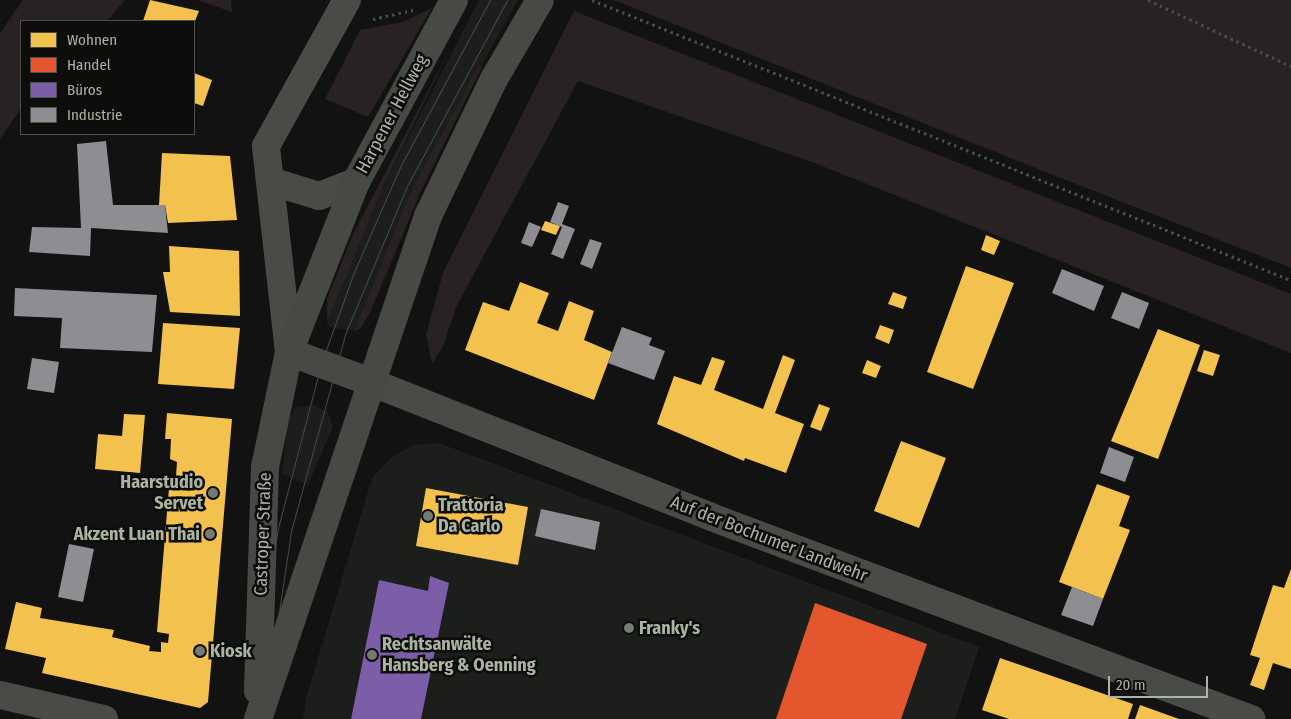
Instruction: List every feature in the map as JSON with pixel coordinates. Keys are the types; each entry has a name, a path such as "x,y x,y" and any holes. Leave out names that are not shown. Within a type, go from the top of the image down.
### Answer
{"main road":[{"name":"Harpener Hellweg","path":"356,182 454,0"},
{"path":"368,381 428,216 494,79 537,4"},
{"name":"Castroper Straße","path":"257,719 265,467 290,352 356,182"},
{"name":"Auf der Bochumer Landwehr","path":"290,352 368,381"},
{"name":"Castroper Straße","path":"257,719 368,381"}],"street":[{"path":"270,181 266,146 347,0"},
{"name":"Harpener Hellweg","path":"270,181 318,196 356,182"},
{"name":"Castroper Straße","path":"270,181 290,352"},
{"name":"Auf der Bochumer Landwehr","path":"368,381 711,517 1251,719"},
{"path":"0,695 104,719"}],"path":[{"path":"331,29 454,0"},
{"path":"592,0 1291,280"},
{"path":"1148,0 1291,66"}],"shaded area":[{"path":"23,0 125,0 108,20 20,20 20,109 0,139 0,33"},
{"path":"197,0 231,0 232,12"},
{"path":"479,0 518,0 409,195 354,331 330,327 327,322 385,183"},
{"path":"614,0 1291,0 1291,268 1053,175"},
{"path":"432,8 368,117 325,99 360,30 403,22"},
{"path":"574,11 1291,294 1291,353 812,162 578,81 456,307 443,346 432,364 426,334 443,273"},
{"path":"451,47 385,183 327,322 327,299 353,234"},
{"path":"479,65 482,67 421,191 370,313 361,328 354,331 409,195"},
{"path":"313,405 328,412 333,427 308,485 282,474 288,421 295,408"},
{"path":"439,443 979,647 955,719 303,719 306,698 372,478 391,458 413,445"}],"building: Wohnen":[{"path":"150,0 199,11 195,21 143,20"},
{"path":"195,73 212,80 203,106 195,103"},
{"path":"162,153 230,156 237,220 168,223 165,205 159,205"},
{"path":"545,221 560,226 556,235 541,230"},
{"path":"986,235 1000,241 994,255 981,250"},
{"path":"169,246 239,251 240,316 170,312 163,272 170,272"},
{"path":"966,266 1014,283 973,389 927,372"},
{"path":"520,282 549,293 537,323 558,331 569,301 594,311 584,340 612,352 594,400 465,350 483,302 509,311"},
{"path":"893,292 907,297 903,309 888,304"},
{"path":"163,323 240,328 234,389 158,384"},
{"path":"880,325 894,330 889,344 875,338"},
{"path":"1158,329 1200,345 1158,459 1111,441"},
{"path":"1204,350 1220,355 1213,376 1197,371"},
{"path":"783,355 795,360 775,413 804,424 786,473 745,458 744,461 657,424 674,376 701,385 712,357 725,361 714,390 763,409"},
{"path":"867,360 881,366 876,378 862,373"},
{"path":"819,404 830,408 821,431 810,427"},
{"path":"167,413 232,419 208,702 200,708 42,673 46,658 5,649 16,602 42,608 40,618 114,630 112,637 150,646 149,651 161,652 161,642 168,643 169,634 157,632 170,476 176,476 177,462 170,459 171,439 165,439"},
{"path":"124,414 145,415 140,473 95,469 98,434 122,436"},
{"path":"901,441 946,458 919,528 874,511"},
{"path":"1097,484 1130,496 1119,526 1130,530 1103,599 1059,582"},
{"path":"426,488 528,507 518,565 416,546"},
{"path":"1291,569 1291,669 1273,663 1264,690 1250,685 1260,658 1250,655 1273,585 1284,588"},
{"path":"1000,658 1133,704 1128,719 1009,719 982,710"},
{"path":"1140,705 1179,719 1135,719"}],"building: Handel":[{"path":"815,603 927,644 901,719 776,719"}],"building: Büros":[{"path":"430,576 449,583 421,719 351,719 379,580 428,591"}],"building: Industrie":[{"path":"106,141 113,205 165,205 168,233 91,228 90,256 29,252 32,227 81,228 77,144"},
{"path":"558,202 569,206 562,224 575,229 563,259 551,254 562,227 550,222"},
{"path":"529,222 541,227 532,247 521,243"},
{"path":"590,239 602,243 592,269 580,264"},
{"path":"1062,269 1104,286 1094,311 1052,293"},
{"path":"15,288 157,295 152,352 60,348 62,318 14,316"},
{"path":"1122,292 1149,303 1139,329 1111,318"},
{"path":"622,327 652,338 649,345 665,351 654,380 608,363"},
{"path":"32,358 59,362 54,393 27,389"},
{"path":"1109,447 1134,457 1125,482 1100,473"},
{"path":"541,509 600,522 595,550 535,536"},
{"path":"69,544 94,549 83,602 58,597"},
{"path":"1072,587 1103,599 1093,626 1061,615"}],"tram line":[{"path":"250,719 278,528 321,364 354,272 400,167 490,0"},
{"path":"263,719 291,531 346,332 407,186 507,0"}],"place":[{"name":"Haarstudio Servet","path":"213,493"},
{"name":"Trattoria Da Carlo","path":"428,516"},
{"name":"Akzent Luan Thai","path":"210,534"},
{"name":"Franky's","path":"629,628"},
{"name":"Kiosk","path":"200,651"},
{"name":"Rechtsanwälte Hansberg & Oenning","path":"372,655"}]}
